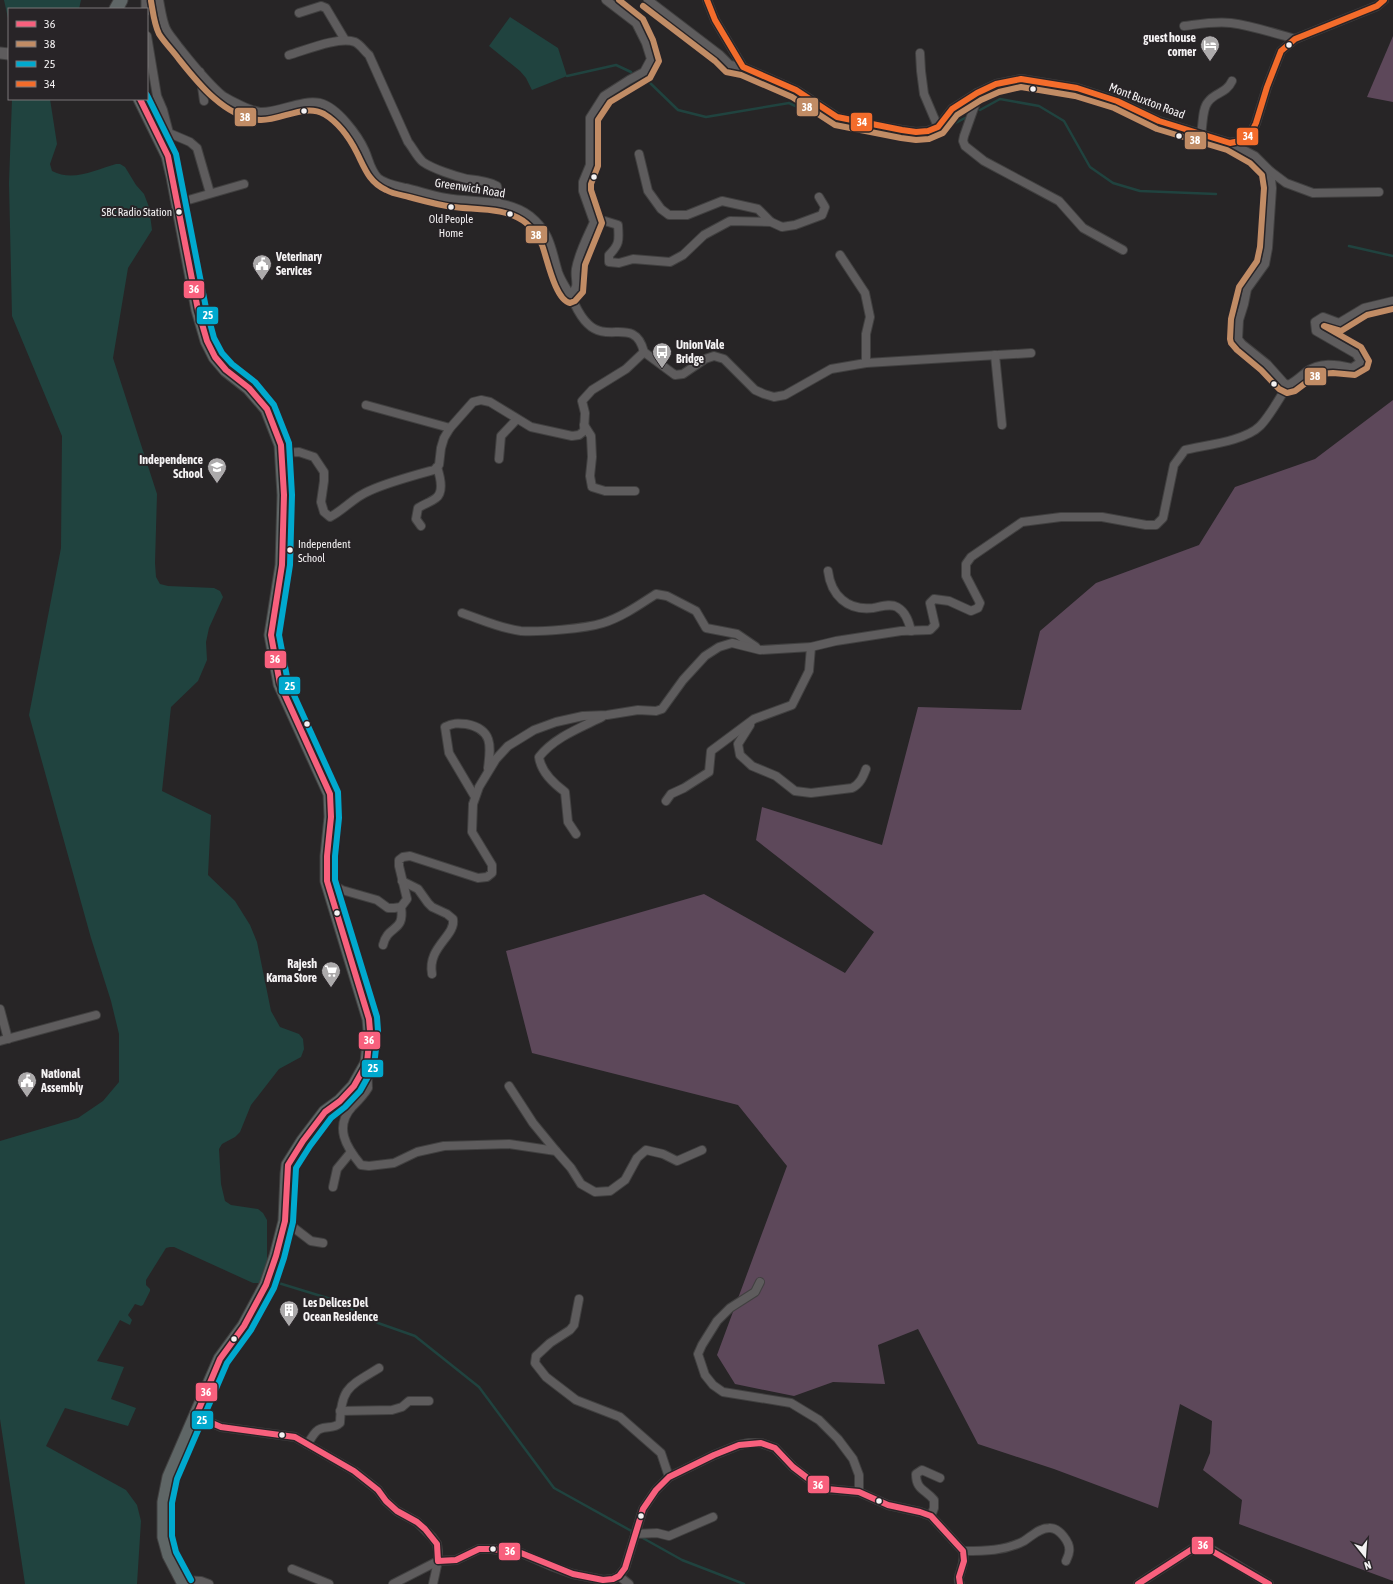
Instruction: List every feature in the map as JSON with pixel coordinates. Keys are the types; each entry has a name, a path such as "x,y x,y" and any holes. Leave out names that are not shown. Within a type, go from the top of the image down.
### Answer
{"main road":[{"path":"140,100 168,156 198,310 207,341 215,357 226,370 249,388 267,409 282,445 284,495 282,564 271,635 280,684 330,794 331,817 327,856 327,881 369,1019 370,1031 367,1063 354,1086 340,1101 325,1112 292,1158 286,1174 285,1221 268,1280 244,1326 220,1359 169,1477 164,1502 164,1537 169,1555 183,1582"}],"street":[{"name":"Greenwich Road","path":"159,0 161,14 167,31 200,72 224,96 254,111 268,112 306,103 320,103 333,110 358,138 365,151 370,166 378,178 389,184 445,198 497,203 530,215 546,232 563,285 570,295 578,313 596,330 606,333 627,332 641,342 644,352 675,375 683,374 705,359 714,356 724,359 755,390 774,396 785,394 831,369 866,363"},
{"path":"570,295 575,290 575,271 579,254 594,222 583,191 583,182 590,165 590,118 604,96 628,80 644,72 651,59 646,43 636,23 606,0"},
{"path":"648,0 720,55 730,65 743,68 796,90 837,117 862,123 916,132 928,131 938,127 924,94 920,53"},
{"path":"707,0 715,20 743,68"},
{"path":"1230,143 1240,141 1250,135 1256,123 1277,60 1282,51 1294,39 1377,6 1384,0"},
{"path":"299,14 321,6 326,8 345,40"},
{"path":"1184,26 1206,23 1230,23 1264,30 1294,39"},
{"path":"289,55 325,44 345,40 354,42 360,46 368,56 408,142 424,162 462,178 490,182 497,186 497,203"},
{"path":"148,43 156,96 166,120 169,133 190,142 198,148 210,193"},
{"path":"200,72 204,101"},
{"name":"Mont Buxton Road","path":"938,127 952,110 977,93 996,84 1021,79 1071,87 1117,101 1159,121 1230,143 1255,156 1270,171 1286,183 1313,193 1378,192"},
{"path":"1201,134 1207,102 1228,88 1232,81"},
{"path":"977,93 975,105 964,136 963,141 965,146 984,161 1059,201 1083,228 1123,250"},
{"path":"639,154 648,191 661,209 669,215 687,215 722,201 758,209 771,222 782,227 795,225 822,215 825,206 819,197"},
{"path":"1270,171 1272,188 1268,248 1265,264 1247,289 1239,320 1238,339 1267,364 1284,383 1288,385"},
{"path":"178,203 244,184"},
{"path":"594,222 605,221 618,225 619,235 617,247 609,255 609,262 619,263 633,259 670,262 683,255 704,235 730,221 771,222"},
{"path":"840,255 865,293 870,317 866,334 866,363 1031,353"},
{"path":"327,881 342,890 377,900 388,908 394,908 401,907 407,899 399,866 399,860 403,857 410,856 478,878 487,877 492,873 492,864 472,832 473,804 479,787 487,772 508,746 534,730 556,722 583,716 607,715 638,710 656,711 662,709 692,670 705,656 719,647 732,643 760,650 811,647 836,641 911,631 930,630 935,625 930,603 934,599 950,601 971,611 978,608 980,604 966,576 966,564 971,557 1022,522 1061,517 1102,517 1146,525 1156,524 1163,518 1174,465 1185,450 1234,439 1260,426 1288,385 1292,384 1310,369 1320,365 1335,364 1352,368 1361,362 1356,354 1316,332 1315,322 1323,316 1339,323 1364,308 1393,301"},
{"path":"282,453 299,452 314,457 324,472 321,502 324,512 330,517 339,512 351,501 368,491 434,470 439,465 444,438 450,428 473,402 481,400 490,402 531,428 572,436 579,435 584,431 585,413 582,401 592,390 626,369 644,352"},
{"path":"995,355 1002,425"},
{"path":"366,405 450,428"},
{"path":"499,459 502,436 517,419"},
{"path":"584,425 591,436 592,457 590,476 592,487 605,491 635,491"},
{"path":"421,526 416,519 418,508 436,498 440,494 440,479 437,467"},
{"path":"828,571 829,583 838,597 850,604 863,608 892,605 898,607 905,614 911,631"},
{"path":"462,613 490,623 520,631 567,629 602,623 631,610 656,594 667,596 696,611 706,628 737,634 760,650"},
{"path":"666,801 671,794 684,788 709,772 711,751 754,719 792,705 809,671 811,647"},
{"path":"576,834 568,822 565,792 545,772 540,765 539,757 550,744 607,715"},
{"path":"754,719 738,744 740,754 752,766 776,776 794,791 819,793 852,788 856,786 863,778 866,768"},
{"path":"475,797 449,753 445,727 452,723 471,725 481,729 487,736 491,749 487,772"},
{"path":"402,881 418,889 428,904 448,914 452,919 453,928 439,945 433,958 430,967 432,974"},
{"path":"383,945 387,936 401,923 403,917 401,907"},
{"path":"0,1009 4,1040 96,1015"},
{"path":"367,1063 368,1088 347,1113 343,1122 343,1132 351,1152 361,1165 370,1166 394,1163 417,1152 444,1146 509,1144 556,1151"},
{"path":"509,1086 533,1123 571,1168 581,1184 595,1192 610,1191 625,1180 637,1158 646,1150 663,1154 677,1161 702,1150"},
{"path":"333,1187 337,1169 351,1152"},
{"path":"285,1221 311,1241 323,1243"},
{"path":"760,1282 755,1292 730,1308 717,1321 702,1345 698,1354 705,1375 712,1384 723,1392 791,1403 819,1420 853,1459 859,1475 860,1492"},
{"path":"579,1298 574,1324 570,1330 550,1343 536,1356 535,1363 546,1377 576,1400 620,1417 661,1453 669,1477"},
{"path":"307,1444 316,1431 321,1428 336,1426 340,1423 342,1397 352,1385 379,1368"},
{"path":"340,1411 392,1410 402,1407 409,1401 429,1400"},
{"path":"196,1416 221,1427 295,1437 354,1472 378,1490 386,1501 397,1511 417,1522 425,1529 437,1544 438,1561 433,1584"},
{"path":"393,1584 438,1561 456,1560 479,1550 492,1549 521,1553 573,1574 603,1580 613,1579 619,1576 625,1568 634,1534 643,1509 656,1490 669,1477 714,1455 739,1445 761,1443 775,1448 793,1467 814,1483 827,1489 860,1492 888,1505 931,1516 964,1551 965,1557 958,1581 960,1584"},
{"path":"931,1516 934,1508 934,1500 920,1489 916,1481 916,1474 922,1470 940,1478"},
{"path":"634,1534 657,1532 669,1536 712,1517"},
{"path":"964,1551 988,1551 1003,1548 1024,1541 1038,1531 1049,1528 1058,1531 1067,1543 1069,1552 1066,1560"},
{"path":"1138,1584 1200,1544 1269,1584"},
{"path":"292,1569 329,1584"},
{"path":"619,1576 629,1584"},
{"path":"183,1582 201,1581 209,1584"}],"shaded area":[{"path":"4,0 81,0 79,8 8,8 8,18"},
{"path":"510,17 558,48 567,76 532,90 526,78 520,71 489,46"},
{"path":"1393,36 1393,102 1367,97"},
{"path":"12,100 50,100 57,144 50,164 52,171 60,174 76,175 120,164 125,167 136,185 144,194 149,207 152,230 128,268 113,358 157,494 156,577 160,584 168,586 214,588 220,591 223,597 209,628 206,642 207,660 198,681 171,707 162,791 211,815 208,875 235,901 250,925 257,942 271,1011 280,1027 299,1034 303,1039 304,1049 301,1057 279,1069 251,1105 240,1132 235,1137 222,1144 219,1149 221,1184 225,1201 231,1205 258,1209 263,1213 267,1220 267,1260 264,1279 261,1283 253,1283 174,1247 166,1248 146,1280 146,1285 150,1291 143,1305 141,1306 135,1304 128,1315 132,1320 130,1325 120,1320 97,1361 124,1367 111,1399 136,1408 128,1426 65,1408 46,1446 126,1490 137,1505 141,1521 137,1584 25,1584 0,1419 0,1141 78,1118 103,1101 119,1082 119,1034 111,1001 91,938 29,715 61,548 62,436 12,316 9,183"},
{"path":"1393,400 1393,1581 1239,1524 1242,1500 1203,1470 1210,1453 1212,1421 1180,1404 1158,1508 1054,1469 978,1444 918,1329 878,1345 885,1384 833,1382 794,1396 735,1384 717,1355 787,1166 738,1105 532,1053 506,951 704,894 845,973 874,932 756,840 762,807 882,845 918,707 1021,710 1040,631 1096,583 1199,545 1235,487 1315,459"}],"waterway":[{"path":"567,76 616,65 631,72"},
{"path":"644,79 648,81 678,110 706,117 789,103 843,128 897,136"},
{"path":"980,110 1000,99 1039,106 1064,121 1090,167 1113,183 1140,191 1216,194"},
{"path":"910,138 923,140 965,118"},
{"path":"1349,246 1393,256"},
{"path":"272,1281 334,1300 378,1323 415,1336 479,1387 554,1488 635,1533"},
{"path":"641,1537 682,1560 744,1584"}],"transit line":[{"name":"38","path":"151,1 156,26 161,37 203,88 224,106 247,118 260,120 268,120 309,110 324,114 334,122 347,137 365,170 371,179 380,187 397,194 436,204 491,210 510,214 518,218 529,225 537,236 542,245 556,287 565,300 570,303 575,301 583,292 585,265 602,223 591,190 591,184 598,166 598,120 610,102 650,78 659,61 653,40 643,19 619,0"},
{"name":"34","path":"707,0 715,20 743,67 796,90 837,117 902,130 916,132 928,131 938,127 952,109 977,93 996,84 1021,79 1077,88 1117,101 1159,121 1230,143 1240,141 1250,135 1256,123 1267,87 1281,51 1295,39 1377,6 1384,0"},
{"name":"38","path":"643,6 715,61 726,72 741,75 792,97 835,125 901,138 916,140 929,139 943,133 957,115 981,100 999,92 1021,87 1075,96 1114,108 1157,129 1227,150 1250,163 1262,175 1264,188 1260,247 1257,261 1239,287 1231,319 1230,339 1231,343 1237,350 1261,370 1279,389 1287,393 1295,391 1319,374 1333,373 1355,375 1367,368 1369,361 1361,347 1324,326 1341,331 1367,315 1393,309"},
{"name":"25","path":"148,97 176,154 206,308 214,338 222,353 232,364 255,382 274,405 289,443 292,495 290,565 279,635 288,682 338,792 339,818 335,856 335,880 377,1017 378,1031 374,1066 360,1091 345,1107 331,1118 296,1168 293,1222 284,1258 274,1288 251,1330 227,1363 177,1479 172,1503 172,1536 176,1552 191,1580"},
{"name":"36","path":"140,100 168,156 198,310 207,341 215,357 226,370 249,388 267,409 281,445 284,495 282,565 271,635 280,684 330,794 331,817 327,856 327,881 369,1019 370,1031 367,1063 354,1086 340,1101 325,1112 303,1141 288,1165 285,1221 276,1256 266,1285 244,1326 220,1359 196,1416 221,1427 295,1437 354,1471 378,1490 386,1501 397,1511 417,1522 425,1529 437,1544 438,1561 456,1560 479,1549 492,1549 521,1553 573,1574 603,1580 613,1579 619,1576 625,1568 643,1509 656,1490 669,1477 714,1455 739,1445 761,1443 775,1448 793,1467 814,1483 827,1489 859,1492 888,1505 931,1516 963,1551 964,1561 959,1577 960,1584"},
{"name":"36","path":"1138,1584 1200,1544 1269,1584"}],"place":[{"name":"guest house corner","path":"1210,62"},
{"name":"Old People Home","path":"451,207"},
{"name":"SBC Radio Station","path":"179,212"},
{"name":"Veterinary Services","path":"262,281"},
{"name":"Union Vale Bridge","path":"662,369"},
{"name":"Independence School","path":"217,484"},
{"name":"Independent School","path":"290,550"},
{"name":"Rajesh Karna Store","path":"331,988"},
{"name":"National Assembly","path":"27,1098"},
{"name":"Les Delices Del Ocean Residence","path":"289,1327"}]}
